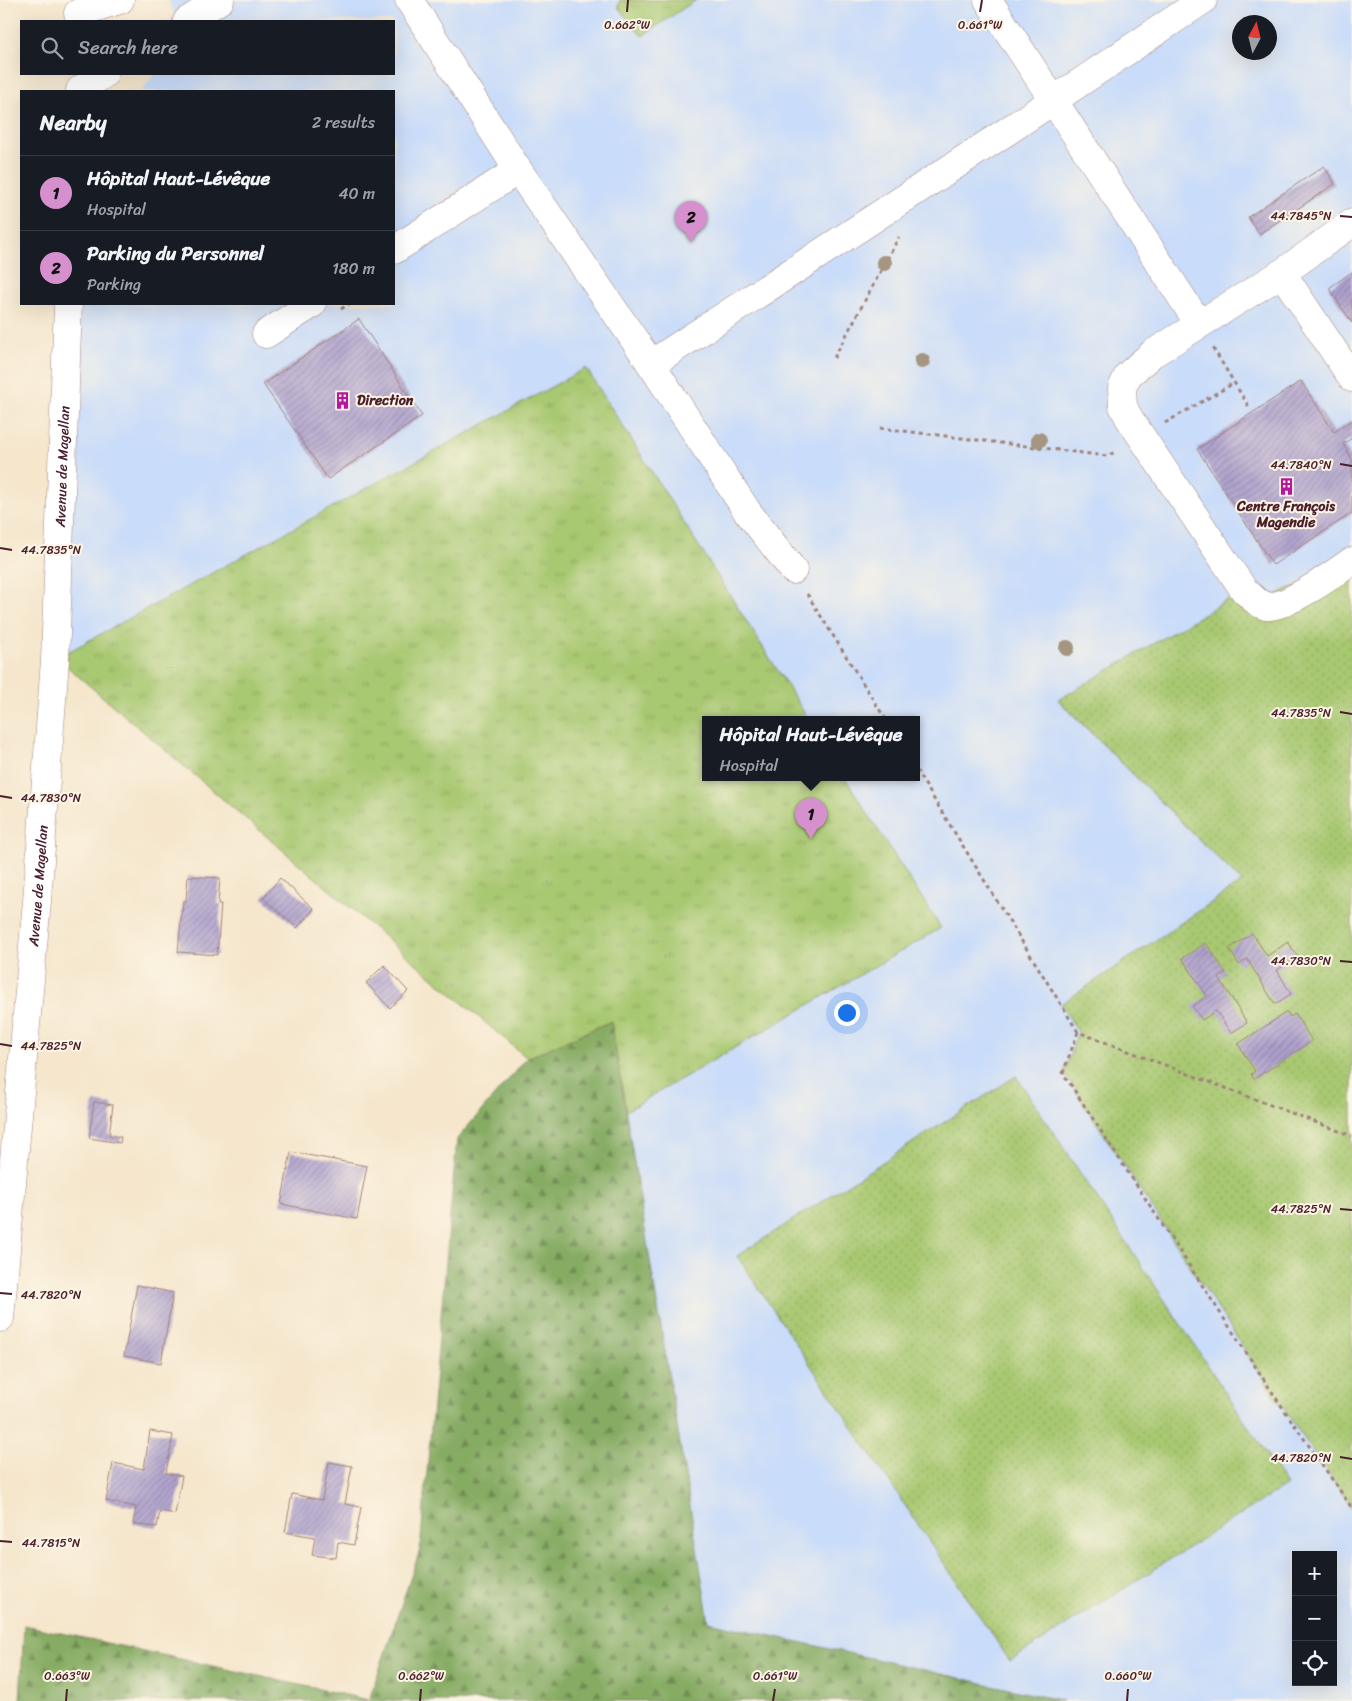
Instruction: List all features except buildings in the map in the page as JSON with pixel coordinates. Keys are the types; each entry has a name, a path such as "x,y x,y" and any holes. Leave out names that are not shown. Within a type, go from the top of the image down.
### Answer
{"street":[{"path":"77,11 120,0"},
{"path":"189,20 220,0"},
{"path":"409,0 518,170 747,511 792,570"},
{"path":"988,0 1199,324"},
{"path":"650,364 1054,100 1203,0"},
{"path":"79,85 102,75"},
{"path":"395,249 518,170"},
{"path":"1352,223 1282,273 1152,354 1128,375 1122,388 1123,406 1141,436 1244,590 1257,602 1267,606 1282,604 1352,562"},
{"path":"1282,273 1352,378"},
{"name":"Avenue de Magellan","path":"0,1318 6,1187 55,660 68,305"},
{"path":"266,334 310,305"}],"path":[{"path":"834,358 900,235"},
{"path":"1199,324 1249,407"},
{"path":"880,428 1107,456 1234,383"},
{"path":"792,570 883,716"},
{"path":"920,776 1078,1032 1352,1136"},
{"path":"1078,1032 1063,1073 1276,1398 1352,1508"}],"shaded area":[{"path":"168,0 1352,0 1352,1701 1063,1701 709,1622 611,1021 527,1058 57,658 71,305 395,305 395,90 142,90 154,75 395,75 395,20 178,20"}],"green space":[{"path":"620,0 696,0 642,36 618,7"},
{"path":"586,368 806,716 702,716 702,781 847,781 941,928 626,1111 611,1021 527,1058 57,658"},
{"path":"1352,561 1352,1508 1271,1390 1064,1073 1078,1032 1061,1004 1242,882 1058,700 1244,590 1257,603"},
{"path":"611,1021 709,1622 1063,1701 20,1701 24,1625 369,1700 420,1550 457,1139 527,1058"},
{"path":"1016,1076 1287,1485 1010,1661 737,1256"}],"place":[{"name":"Parking du Personnel","path":"691,242"},
{"name":"Direction","path":"343,400"},
{"name":"Centre François Magendie","path":"1286,486"},
{"name":"Hôpital Haut-Lévêque","path":"811,839"}]}
